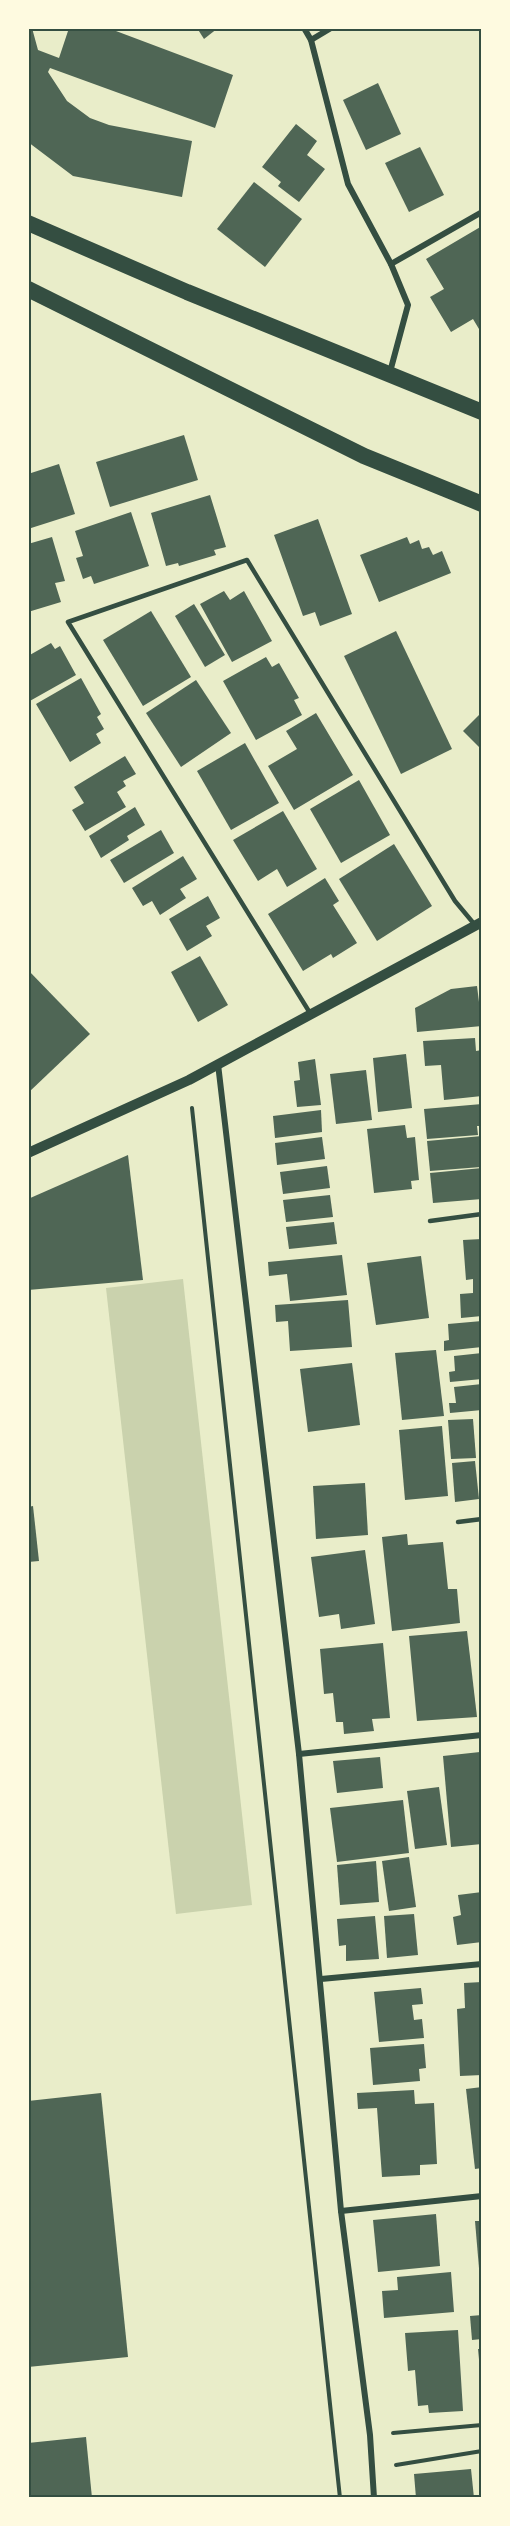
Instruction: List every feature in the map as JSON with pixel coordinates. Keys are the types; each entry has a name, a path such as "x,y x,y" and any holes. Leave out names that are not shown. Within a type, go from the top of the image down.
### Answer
{"highway":[{"path":"28,223 389,376 482,412"},
{"path":"28,289 364,456 482,504"}],"street":[{"path":"304,28 311,40 348,184 391,264 408,305 389,376"},
{"path":"311,40 331,28"},
{"path":"391,264 482,212"},
{"path":"28,1153 189,1080 480,927"},
{"path":"218,1065 299,1754 341,2211 370,2435 374,2498"},
{"path":"299,1754 482,1735"},
{"path":"321,1979 482,1964"},
{"path":"341,2211 482,2196"}],"lane":[{"path":"311,1016 68,622 247,561 455,901 480,927"},
{"path":"430,1221 482,1214"},
{"path":"458,1522 482,1519"}],"path":[{"path":"189,1080 340,2498"},
{"path":"370,2435 482,2425"},
{"path":"371,2469 482,2451"}],"green space":[{"path":"183,1279 252,1905 176,1914 106,1288"}],"building":[{"path":"28,28 32,28 38,50 59,58 69,28 108,28 233,75 215,128 50,68 48,72 67,101 90,118 109,125 192,141 182,197 73,176 28,142"},
{"path":"197,28 218,28 204,39"},
{"path":"378,83 401,134 366,150 343,100"},
{"path":"296,124 317,141 307,155 325,169 299,202 278,186 281,182 262,167"},
{"path":"420,147 444,195 409,212 385,163"},
{"path":"254,182 302,219 265,267 217,229"},
{"path":"482,226 482,334 473,319 451,332 430,297 444,289 426,259"},
{"path":"184,435 198,480 110,507 96,462"},
{"path":"59,464 75,514 28,529 28,474"},
{"path":"210,495 226,547 214,550 216,555 179,566 178,563 166,566 151,513"},
{"path":"131,512 149,566 94,584 91,576 83,579 76,558 83,556 75,531"},
{"path":"318,519 352,614 320,626 315,612 303,616 274,535"},
{"path":"52,537 65,581 55,583 61,602 28,612 28,544"},
{"path":"407,537 410,544 419,540 422,549 429,547 433,555 442,551 451,573 379,602 360,555"},
{"path":"224,591 230,600 244,591 272,641 232,662 200,604"},
{"path":"194,604 225,655 205,667 175,616"},
{"path":"151,611 191,677 143,706 103,640"},
{"path":"396,631 452,749 401,774 344,656"},
{"path":"51,643 55,649 60,646 76,675 28,702 28,656"},
{"path":"266,657 272,667 279,663 299,698 294,700 302,715 256,740 223,681"},
{"path":"81,678 101,714 97,717 104,729 96,734 101,743 70,762 36,704"},
{"path":"196,680 231,733 181,767 146,713"},
{"path":"482,712 482,750 463,731"},
{"path":"316,713 353,775 294,810 268,766 297,749 286,731"},
{"path":"245,743 279,803 231,830 197,771"},
{"path":"125,756 136,774 123,781 126,786 117,792 126,807 85,831 72,810 84,803 74,787"},
{"path":"359,780 390,835 341,863 310,809"},
{"path":"135,807 145,825 127,836 129,840 101,858 89,836"},
{"path":"283,811 317,869 287,887 277,869 258,881 233,840"},
{"path":"161,830 174,853 124,883 110,860"},
{"path":"394,844 432,906 377,941 339,879"},
{"path":"183,856 197,879 180,889 186,898 160,915 152,901 143,906 132,888"},
{"path":"325,878 339,901 333,905 357,943 333,958 331,954 303,971 268,914"},
{"path":"208,896 220,918 206,926 212,936 187,951 169,919"},
{"path":"200,956 228,1005 198,1022 171,972"},
{"path":"28,970 90,1034 28,1093"},
{"path":"477,986 482,1026 417,1032 415,1008 451,989"},
{"path":"475,1038 476,1051 482,1050 482,1096 444,1100 441,1065 425,1066 423,1041"},
{"path":"406,1054 412,1108 378,1112 373,1058"},
{"path":"315,1059 321,1105 297,1107 294,1081 300,1080 298,1062"},
{"path":"366,1070 372,1120 336,1124 330,1074"},
{"path":"482,1104 482,1126 477,1126 478,1135 427,1139 424,1109"},
{"path":"321,1110 322,1132 275,1138 273,1116"},
{"path":"405,1125 407,1138 415,1137 419,1180 411,1181 412,1189 374,1193 367,1129"},
{"path":"482,1136 481,1167 430,1171 427,1141"},
{"path":"322,1137 325,1159 277,1165 275,1143"},
{"path":"128,1155 143,1280 28,1290 28,1199"},
{"path":"327,1166 330,1188 283,1194 280,1172"},
{"path":"482,1168 482,1199 433,1203 430,1173"},
{"path":"330,1195 333,1217 286,1222 283,1200"},
{"path":"334,1222 337,1244 289,1249 286,1227"},
{"path":"482,1239 482,1316 461,1318 460,1294 473,1293 473,1279 466,1280 463,1240"},
{"path":"342,1255 347,1295 290,1301 287,1274 269,1276 268,1262"},
{"path":"421,1256 429,1318 376,1325 367,1263"},
{"path":"348,1300 352,1347 290,1351 288,1321 276,1322 275,1305"},
{"path":"482,1321 482,1347 444,1351 444,1341 449,1340 448,1324"},
{"path":"436,1350 444,1416 402,1420 395,1353"},
{"path":"482,1353 482,1379 450,1382 449,1372 455,1371 454,1356"},
{"path":"352,1363 360,1425 308,1432 300,1369"},
{"path":"482,1384 482,1410 450,1413 449,1403 456,1403 454,1387"},
{"path":"479,1417 482,1417 482,1441 479,1441"},
{"path":"473,1419 476,1458 451,1459 448,1420"},
{"path":"442,1426 448,1496 405,1500 399,1430"},
{"path":"475,1461 479,1499 455,1502 452,1463"},
{"path":"365,1483 368,1535 316,1539 313,1486"},
{"path":"33,1506 39,1561 28,1562 28,1507"},
{"path":"407,1534 408,1545 443,1542 448,1589 457,1589 460,1623 392,1631 382,1537"},
{"path":"365,1550 375,1624 341,1629 339,1614 319,1617 311,1557"},
{"path":"467,1631 477,1717 417,1721 409,1636"},
{"path":"383,1643 390,1718 372,1719 374,1731 344,1734 343,1722 336,1722 333,1693 324,1694 320,1649"},
{"path":"480,1752 482,1844 451,1847 443,1756"},
{"path":"380,1757 383,1788 337,1793 333,1761"},
{"path":"439,1787 447,1845 415,1849 407,1791"},
{"path":"403,1800 409,1853 337,1862 330,1808"},
{"path":"409,1857 416,1907 389,1911 382,1861"},
{"path":"376,1861 379,1902 340,1905 337,1865"},
{"path":"482,1892 482,1942 457,1945 453,1917 461,1915 458,1895"},
{"path":"414,1914 418,1955 387,1958 384,1916"},
{"path":"375,1916 379,1959 346,1961 346,1945 339,1946 337,1919"},
{"path":"482,1982 482,2075 460,2076 457,2009 465,2008 464,1983"},
{"path":"421,1988 423,2004 412,2005 414,2020 422,2019 424,2038 379,2042 374,1992"},
{"path":"424,2044 426,2068 419,2069 420,2081 373,2085 370,2048"},
{"path":"482,2087 482,2168 475,2169 466,2089"},
{"path":"414,2090 415,2104 434,2103 437,2164 420,2165 420,2175 382,2177 377,2108 358,2109 357,2093"},
{"path":"101,2093 128,2357 28,2367 28,2101"},
{"path":"436,2214 440,2266 378,2272 373,2220"},
{"path":"475,2221 482,2221 482,2280 480,2280"},
{"path":"451,2272 454,2312 384,2318 382,2291 398,2290 397,2277"},
{"path":"482,2315 482,2339 472,2340 470,2316"},
{"path":"458,2330 463,2411 429,2413 428,2405 418,2406 415,2370 408,2371 405,2333"},
{"path":"478,2349 482,2349 482,2370 480,2370"},
{"path":"86,2437 92,2498 28,2498 28,2443"},
{"path":"471,2469 474,2498 416,2498 414,2474"}]}
